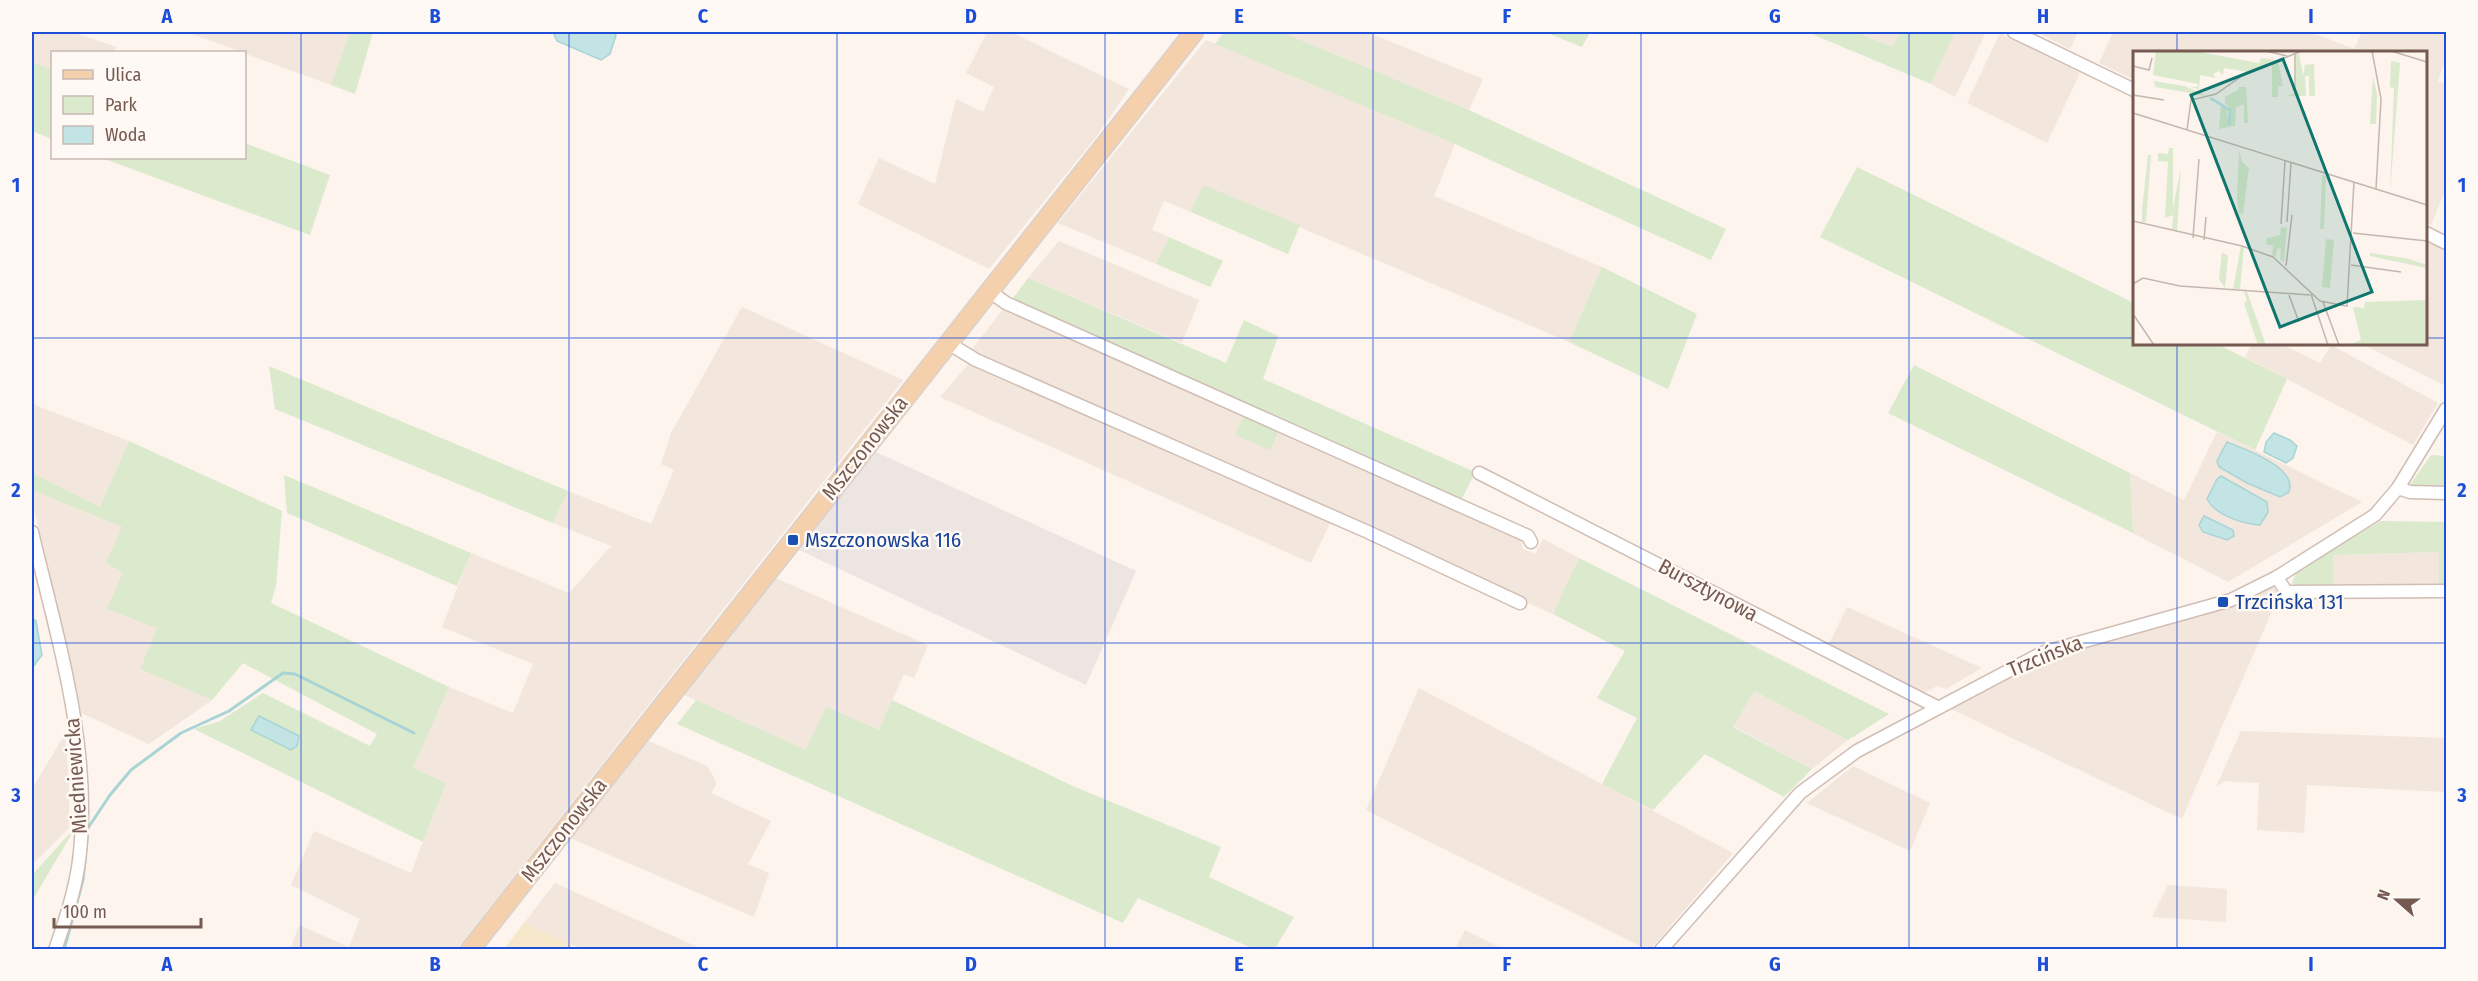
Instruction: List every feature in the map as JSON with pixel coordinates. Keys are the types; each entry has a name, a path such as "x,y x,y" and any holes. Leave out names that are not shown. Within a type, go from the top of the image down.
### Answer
{"main road":[{"name":"Mszczonowska","path":"470,950 1194,32"}],"street":[{"path":"2014,32 2133,90"},
{"path":"2427,234 2446,243"},
{"path":"988,291 1006,303 1508,526 1528,536 1531,542"},
{"path":"948,343 976,360 1368,532 1520,603"},
{"name":"Trzcińska","path":"1661,950 1800,793 1857,751 2042,653 2231,600 2277,577 2375,515 2398,488 2446,408"},
{"name":"Bursztynowa","path":"1479,473 1937,707"},
{"path":"2398,488 2410,492 2446,493"},
{"name":"Miedniewicka","path":"32,532 78,745 79,860 69,906 55,950"},
{"path":"2277,577 2286,592 2446,591"}],"shaded area":[{"path":"32,32 73,32 116,47 114,51 51,51 51,70 32,62"},
{"path":"187,32 350,32 331,85 246,54 246,51 239,51"},
{"path":"987,32 1011,32 1129,89 1096,137 989,269 858,204 879,158 935,184 956,99 983,112 994,87 966,73"},
{"path":"1281,32 1367,32 1483,79 1469,110"},
{"path":"1857,32 1900,32 1893,47"},
{"path":"1955,32 1986,32 1955,97 1931,84"},
{"path":"2037,32 2078,32 2070,49"},
{"path":"2113,32 2311,32 2354,49 2362,32 2446,32 2446,58 2438,81 2446,84 2446,188 2431,225 2427,223 2427,51 2133,51 2133,80 2099,63"},
{"path":"2000,33 2080,73 2047,143 1967,103"},
{"path":"1206,40 1455,144 1434,196 1602,267 1569,342 1203,186 1191,212 1164,201 1152,230 1169,237 1156,264 1058,223"},
{"path":"2427,240 2446,250 2446,386 2364,345 2427,345"},
{"path":"1059,241 1199,300 1182,343 1028,278"},
{"path":"742,307 903,380 457,949 290,950 299,925 349,947 360,919 291,885 314,831 411,873 446,783 413,768 449,687 513,713 533,664 442,627 471,553 569,593 611,546 553,523 568,491 651,524 674,470 661,464 671,433"},
{"path":"1003,309 1014,311 1245,413 1235,435 1280,428 1520,536 1523,549 1535,554 1543,539 1579,558 1568,587 1553,614 970,352"},
{"path":"2251,345 2283,345 2320,363 2331,345 2438,403 2413,445 2245,357"},
{"path":"971,361 1331,521 1311,563 940,397"},
{"path":"32,404 129,441 100,507 32,473"},
{"path":"2217,432 2362,502 2228,582 2133,533 2130,473 2184,500"},
{"path":"876,452 1136,571 1086,685 797,549"},
{"path":"32,490 122,527 123,572 157,628 140,669 212,700 149,744 81,713 32,500"},
{"path":"2440,552 2439,585 2333,587 2333,555"},
{"path":"773,577 928,645 914,678 904,674 879,730 806,750 682,694"},
{"path":"2272,585 2279,595 2182,819 1949,708 2024,667 2074,648 2218,610"},
{"path":"1847,607 1982,668 1946,689 1937,686 1916,697 1824,654"},
{"path":"1419,688 1733,853 1651,949 1646,949 1366,810"},
{"path":"1754,691 1848,740 1812,769 1733,726"},
{"path":"2241,731 2446,738 2446,792 2307,785 2304,833 2257,830 2259,783 2225,781 2216,787"},
{"path":"65,734 69,781 69,828 32,865 32,789"},
{"path":"646,740 707,766 716,785 711,793 771,821 748,864 769,873 754,917 570,838"},
{"path":"1853,766 1930,803 1910,851 1807,803"},
{"path":"555,883 702,949 582,949 524,923"},
{"path":"2168,885 2227,889 2226,922 2152,917"},
{"path":"1465,930 1503,949 1455,949"}],"green space":[{"path":"350,32 373,32 355,94 331,85"},
{"path":"1224,32 1281,32 1469,110 1726,229 1711,260 1455,144 1215,44"},
{"path":"1545,32 1590,32 1582,47"},
{"path":"1807,32 1856,32 1893,47 1900,32 1955,32 1931,84"},
{"path":"32,62 51,70 51,139 32,131"},
{"path":"246,143 330,175 310,235 105,159 246,159"},
{"path":"1857,167 2133,303 2133,345 2219,345 2287,379 2255,450 1820,237"},
{"path":"1203,185 1300,225 1288,254 1191,212"},
{"path":"1169,237 1223,261 1210,287 1156,264"},
{"path":"1602,267 1697,314 1668,389 1569,342"},
{"path":"1028,278 1226,363 1244,320 1278,336 1263,379 1475,472 1462,499 1011,301"},
{"path":"1914,365 2130,473 2133,533 1888,413"},
{"path":"269,366 568,491 553,523 275,409"},
{"path":"1245,413 1280,428 1270,450 1235,435"},
{"path":"129,441 282,511 276,586 271,603 449,687 413,768 446,783 423,842 194,729 220,721 263,693 370,746 377,734 243,663 212,700 140,669 157,628 107,609 123,572 106,563 122,527 32,490 32,473 100,507"},
{"path":"2431,455 2446,456 2446,497 2403,495"},
{"path":"284,475 471,553 457,586 287,513"},
{"path":"2381,521 2446,522 2446,586 2439,585 2439,552 2333,555 2333,587 2301,589 2292,583 2298,569"},
{"path":"1579,558 1889,714 1848,740 1754,691 1733,727 1812,769 1784,797 1705,754 1653,810 1602,784 1637,718 1597,698 1625,651 1553,614"},
{"path":"696,700 806,750 826,707 879,730 892,700 1075,787 1221,847 1209,877 1294,917 1274,950 1254,949 1138,898 1123,923 677,724"},
{"path":"71,832 71,835 32,901 32,875"}],"sand":[{"path":"524,923 572,945 570,949 504,949"}],"water":[{"path":"553,32 614,32 616,35 610,54 601,60 557,41"},
{"path":"2274,433 2297,446 2293,458 2286,463 2264,452 2266,442"},
{"path":"2227,442 2256,454 2278,467 2290,483 2289,492 2280,497 2247,483 2219,467 2217,461"},
{"path":"2221,476 2267,502 2268,512 2260,525 2230,518 2211,505 2207,499 2217,479"},
{"path":"2204,516 2233,530 2234,536 2227,540 2203,532 2199,525"},
{"path":"32,618 36,621 42,655 32,668"},
{"path":"259,716 299,736 297,746 291,750 251,730"}],"waterway":[{"path":"64,950 83,880 88,828 110,795 131,770 181,733 229,711 283,673 295,674 414,733"}],"place":[{"name":"Mszczonowska 116","path":"793,540"},
{"name":"Trzcińska 131","path":"2223,602"}]}
